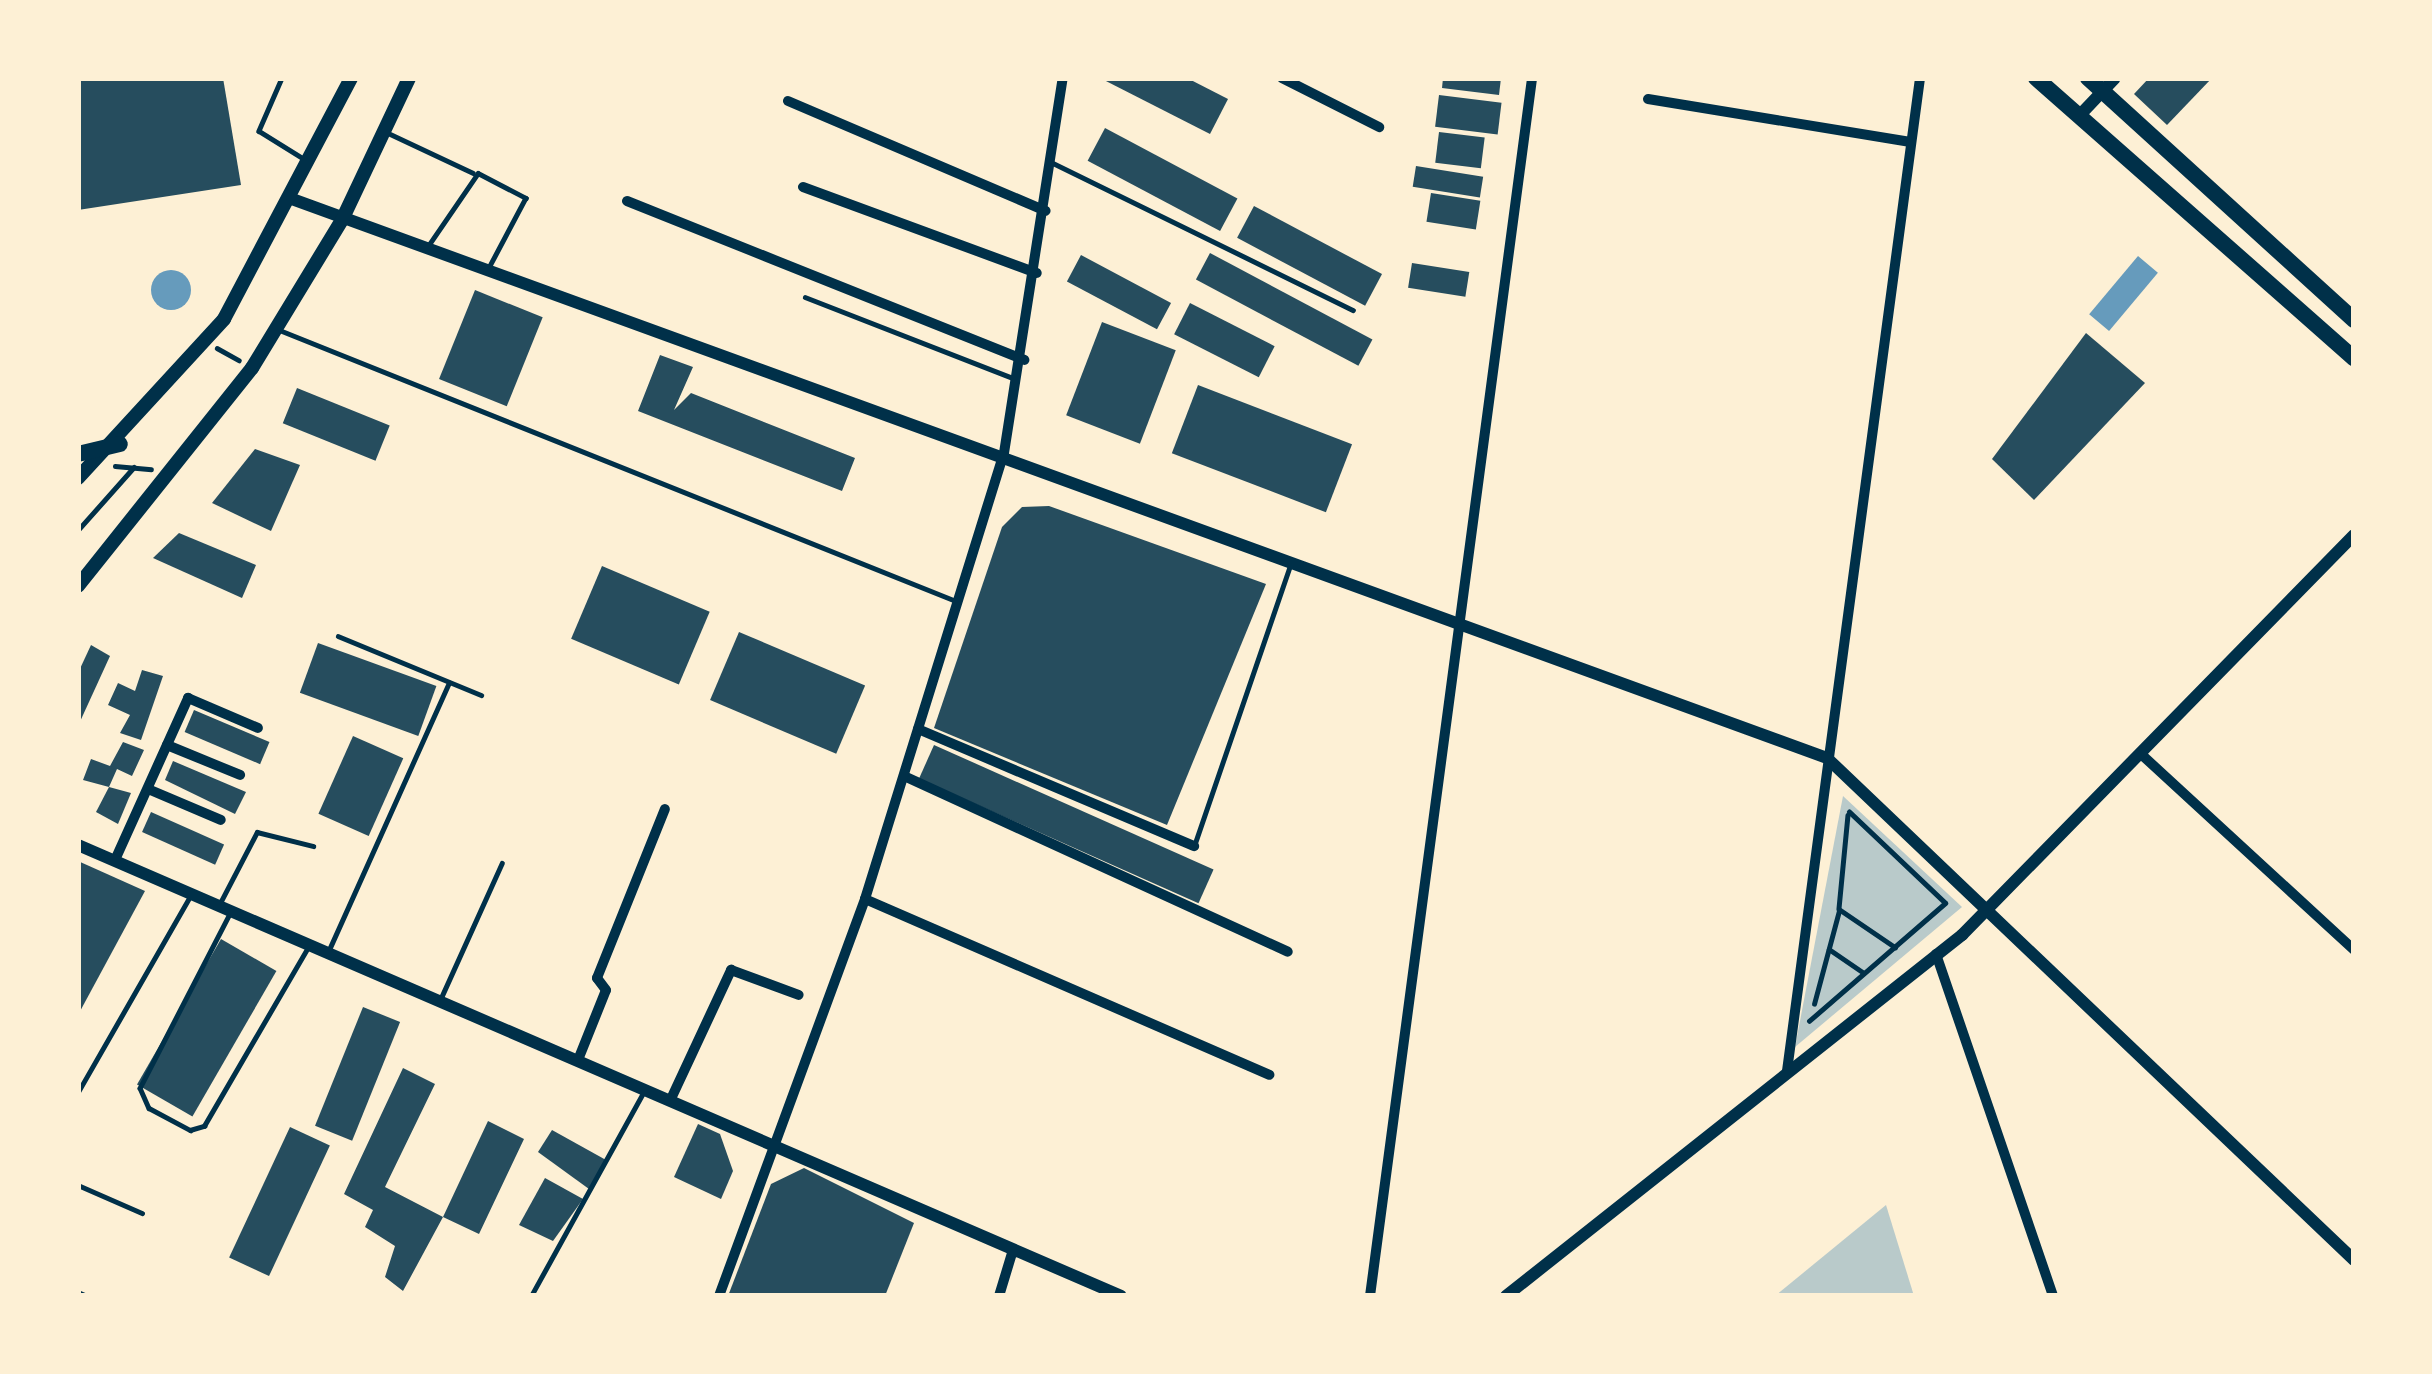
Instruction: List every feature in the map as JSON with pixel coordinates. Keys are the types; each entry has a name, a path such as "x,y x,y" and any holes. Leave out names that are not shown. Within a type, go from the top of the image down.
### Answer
{"main road":[{"path":"78,478 120,444 207,342 292,199 351,78"},
{"path":"78,586 252,368 342,220 409,78"},
{"path":"2036,78 2354,358"},
{"path":"2088,78 2109,85 2354,320"},
{"path":"78,454 120,444"}],"street":[{"path":"718,1296 778,1147 865,899 1004,453 1021,381 1063,78"},
{"path":"1282,78 1379,127"},
{"path":"1370,1296 1532,78"},
{"path":"1787,1071 1920,78"},
{"path":"2079,116 2109,85"},
{"path":"1648,99 1911,142"},
{"path":"788,101 1046,211"},
{"path":"803,187 1037,273"},
{"path":"292,199 1004,453 1458,627 1827,758 1985,914 2354,1260"},
{"path":"627,201 1024,359"},
{"path":"1506,1296 1985,914 2354,535"},
{"path":"115,860 190,697 257,728"},
{"path":"918,729 1194,846"},
{"path":"167,745 240,775"},
{"path":"2142,755 2354,950"},
{"path":"904,776 1288,952"},
{"path":"148,789 221,820"},
{"path":"578,1060 606,990 597,978 665,809"},
{"path":"78,844 1113,1294"},
{"path":"865,899 1269,1075"},
{"path":"1936,954 2053,1296"},
{"path":"670,1101 731,970 799,995"},
{"path":"999,1296 1012,1250"}],"lane":[{"path":"283,78 259,131 310,161"},
{"path":"384,130 526,198 488,271"},
{"path":"1053,163 1353,310"},
{"path":"426,249 473,173"},
{"path":"806,297 1021,381"},
{"path":"277,328 956,601"},
{"path":"1194,846 1292,563"},
{"path":"338,636 481,695"},
{"path":"328,952 449,682"},
{"path":"310,944 204,1126 190,1130 149,1108 140,1088 256,832 313,846"},
{"path":"440,1000 502,862"},
{"path":"78,1092 192,893"},
{"path":"531,1296 644,1090"},
{"path":"78,1185 142,1213"}],"path":[{"path":"207,342 252,368"},
{"path":"97,464 174,471"},
{"path":"78,530 134,467"},
{"path":"1849,812 1945,903 1809,1021 1839,909 1849,812"},
{"path":"1839,909 1895,946"},
{"path":"1828,948 1864,973"},
{"path":"78,1292 87,1296"}],"shaded area":[{"path":"1843,796 1962,907 1795,1047"},
{"path":"1886,1205 1914,1296 1775,1296"}],"water":[{"path":"2138,256 2158,273 2109,331 2089,314"},
{"path":"171,270 185,276 191,290 185,304 171,310 157,304 151,290 157,276"}],"building":[{"path":"78,78 223,78 241,185 78,210"},
{"path":"1100,78 1187,78 1228,99 1210,134"},
{"path":"1443,78 1501,78 1499,95 1442,88"},
{"path":"2149,78 2212,78 2167,125 2134,94"},
{"path":"1439,95 1502,103 1498,134 1435,127"},
{"path":"1105,128 1237,198 1220,231 1088,161"},
{"path":"1439,132 1485,138 1481,168 1435,163"},
{"path":"1416,166 1483,177 1480,197 1413,187"},
{"path":"1431,193 1480,201 1476,229 1426,222"},
{"path":"1254,206 1382,274 1365,306 1237,238"},
{"path":"1210,253 1372,339 1358,366 1196,279"},
{"path":"1081,255 1171,303 1157,329 1067,281"},
{"path":"1412,263 1469,272 1465,297 1408,288"},
{"path":"475,290 543,317 507,406 439,379"},
{"path":"1190,303 1275,346 1259,377 1174,334"},
{"path":"1102,322 1176,350 1140,444 1066,415"},
{"path":"2086,333 2145,383 2034,500 1992,459"},
{"path":"660,355 693,367 674,410 691,393 855,458 842,491 638,411"},
{"path":"1198,385 1352,444 1326,512 1172,453"},
{"path":"297,388 390,425 375,461 283,423"},
{"path":"255,449 300,465 271,531 212,503"},
{"path":"1049,506 1266,584 1167,825 934,728 1002,527 1022,507"},
{"path":"179,533 256,565 242,598 153,558"},
{"path":"602,566 710,612 679,684 571,639"},
{"path":"739,632 865,686 836,754 710,700"},
{"path":"318,643 436,686 418,736 300,693"},
{"path":"91,645 110,656 78,726 78,673"},
{"path":"142,670 163,676 141,740 120,733 130,715 108,705 118,683 135,691"},
{"path":"194,710 269,742 260,764 185,732"},
{"path":"353,736 403,758 369,836 318,814"},
{"path":"123,742 144,750 132,776 117,769 109,787 83,780 91,759 110,766"},
{"path":"934,745 1214,869 1198,903 919,779"},
{"path":"173,761 246,792 235,814 165,780"},
{"path":"109,787 131,793 118,824 96,812"},
{"path":"151,812 224,845 215,865 142,832"},
{"path":"78,861 145,891 78,1015"},
{"path":"221,939 276,971 192,1116 137,1084"},
{"path":"363,1007 400,1022 352,1141 315,1126"},
{"path":"403,1068 435,1084 385,1187 443,1217 403,1291 385,1277 395,1246 365,1227 373,1210 344,1194"},
{"path":"488,1121 524,1139 479,1234 443,1217"},
{"path":"698,1124 720,1134 733,1171 721,1199 674,1177"},
{"path":"290,1127 330,1146 269,1276 229,1258"},
{"path":"552,1130 606,1160 589,1189 538,1152"},
{"path":"804,1168 914,1223 885,1296 728,1296 771,1184"},
{"path":"545,1178 583,1199 553,1241 519,1225"}]}
